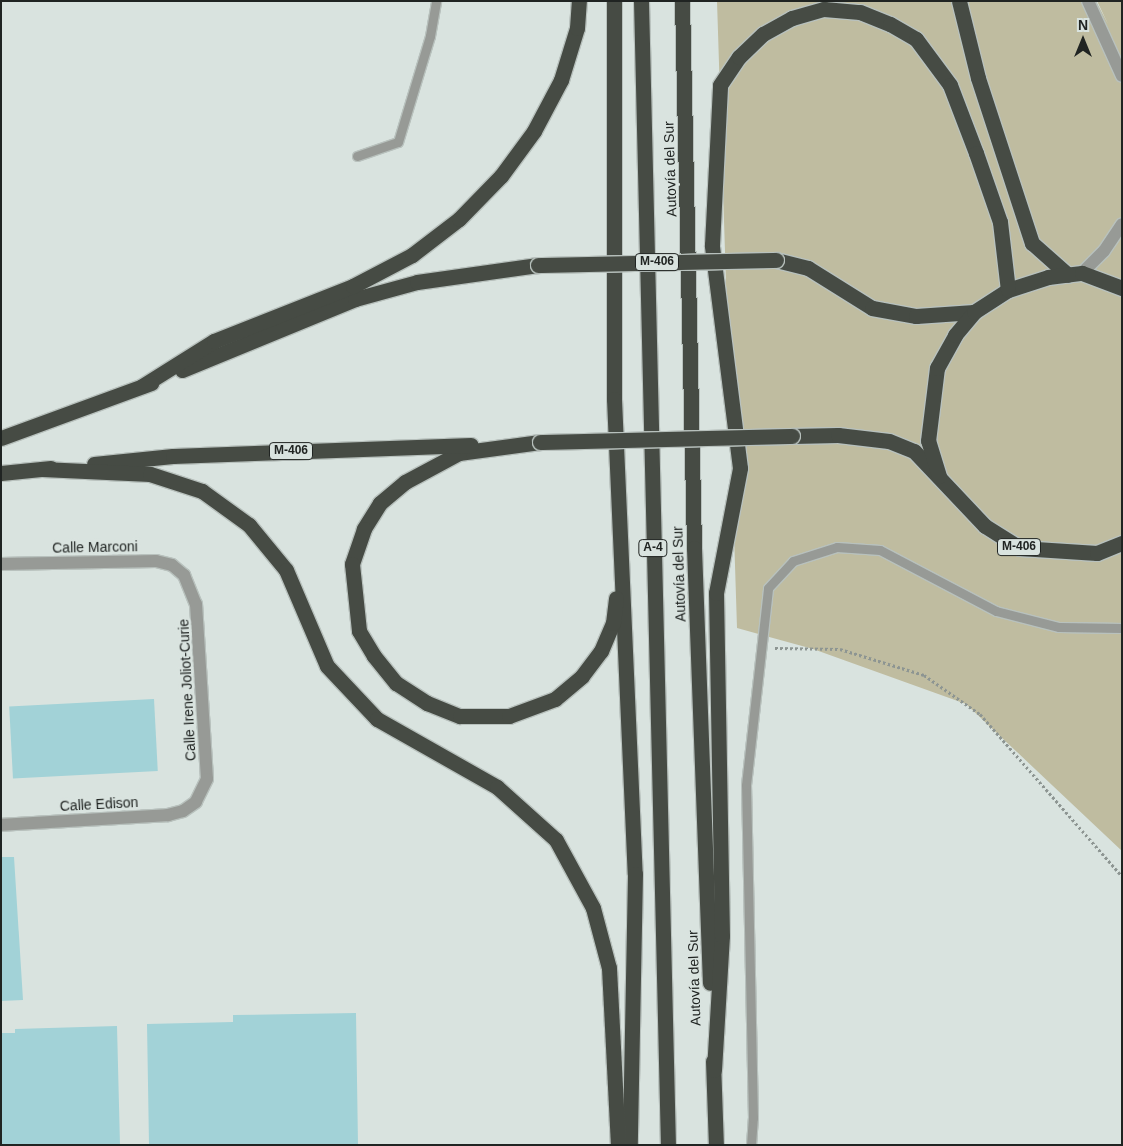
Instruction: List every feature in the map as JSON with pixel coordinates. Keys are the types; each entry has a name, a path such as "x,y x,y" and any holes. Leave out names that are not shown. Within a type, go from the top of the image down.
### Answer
{"highway":[{"path":"142,386 214,341 353,286 412,255 459,219 501,176 534,131 561,80 577,28 579,1"},
{"path":"614,1 614,399 620,564 632,742 635,874 630,1145"},
{"name":"Autovía del Sur","path":"640,1 668,1145"},
{"name":"Autovía del Sur","path":"682,1 694,548 716,1145"},
{"path":"959,1 978,78 1032,243 1075,274"},
{"path":"714,1070 722,936 716,593 740,468 712,245 720,85 739,57 770,30 792,18 824,9 860,12 890,24 916,39 950,85 976,152 1000,222 1008,290"},
{"name":"M-406","path":"1,438 142,386 355,299 417,282 538,264 776,260 808,268 872,308 916,316 974,312"},
{"name":"M-406","path":"940,480 928,440 936,368 955,334 974,312 1008,290 1048,277 1075,274 1122,288"},
{"name":"M-406","path":"1,473 173,456 540,442 838,435 888,440 914,451 985,526 1020,548 1097,553 1122,543"},
{"path":"540,442 459,453 405,482 380,503 364,529 352,564 360,631 374,656 396,683 428,704 460,716 509,716 555,698 582,676 601,651 613,622 620,564"},
{"path":"42,469 150,474 202,491 249,525 286,570 327,666 377,719 497,787 556,840 593,908 609,968 618,1145"}],"street":[{"path":"1088,1 1122,76"},
{"path":"1075,274 1104,251 1122,224"},
{"name":"Calle Marconi","path":"1,564 156,561 172,565 184,575"},
{"name":"Calle Irene Joliot-Curie","path":"184,575 196,604 207,780 196,802"},
{"name":"Calle Edison","path":"1,825 168,815 184,811 196,802"}],"lane":[{"path":"357,156 398,142 430,36 436,1"},
{"path":"751,1145 753,1118 746,785 768,588 793,561 837,547 880,550 996,611 1060,627 1122,628"}],"path":[{"path":"760,647 840,649 924,675 980,714 1122,876"}],"shaded area":[{"path":"717,1 1096,1 1108,24 1097,1 1122,1 1122,851 966,704 813,649 737,628"}],"building":[{"path":"154,699 158,771 13,778 9,707"},
{"path":"1,857 14,857 23,1000 1,1001"},
{"path":"356,1013 358,1145 149,1145 147,1024 233,1022 233,1015"},
{"path":"117,1026 120,1145 1,1145 1,1033 15,1033 15,1029"}]}
